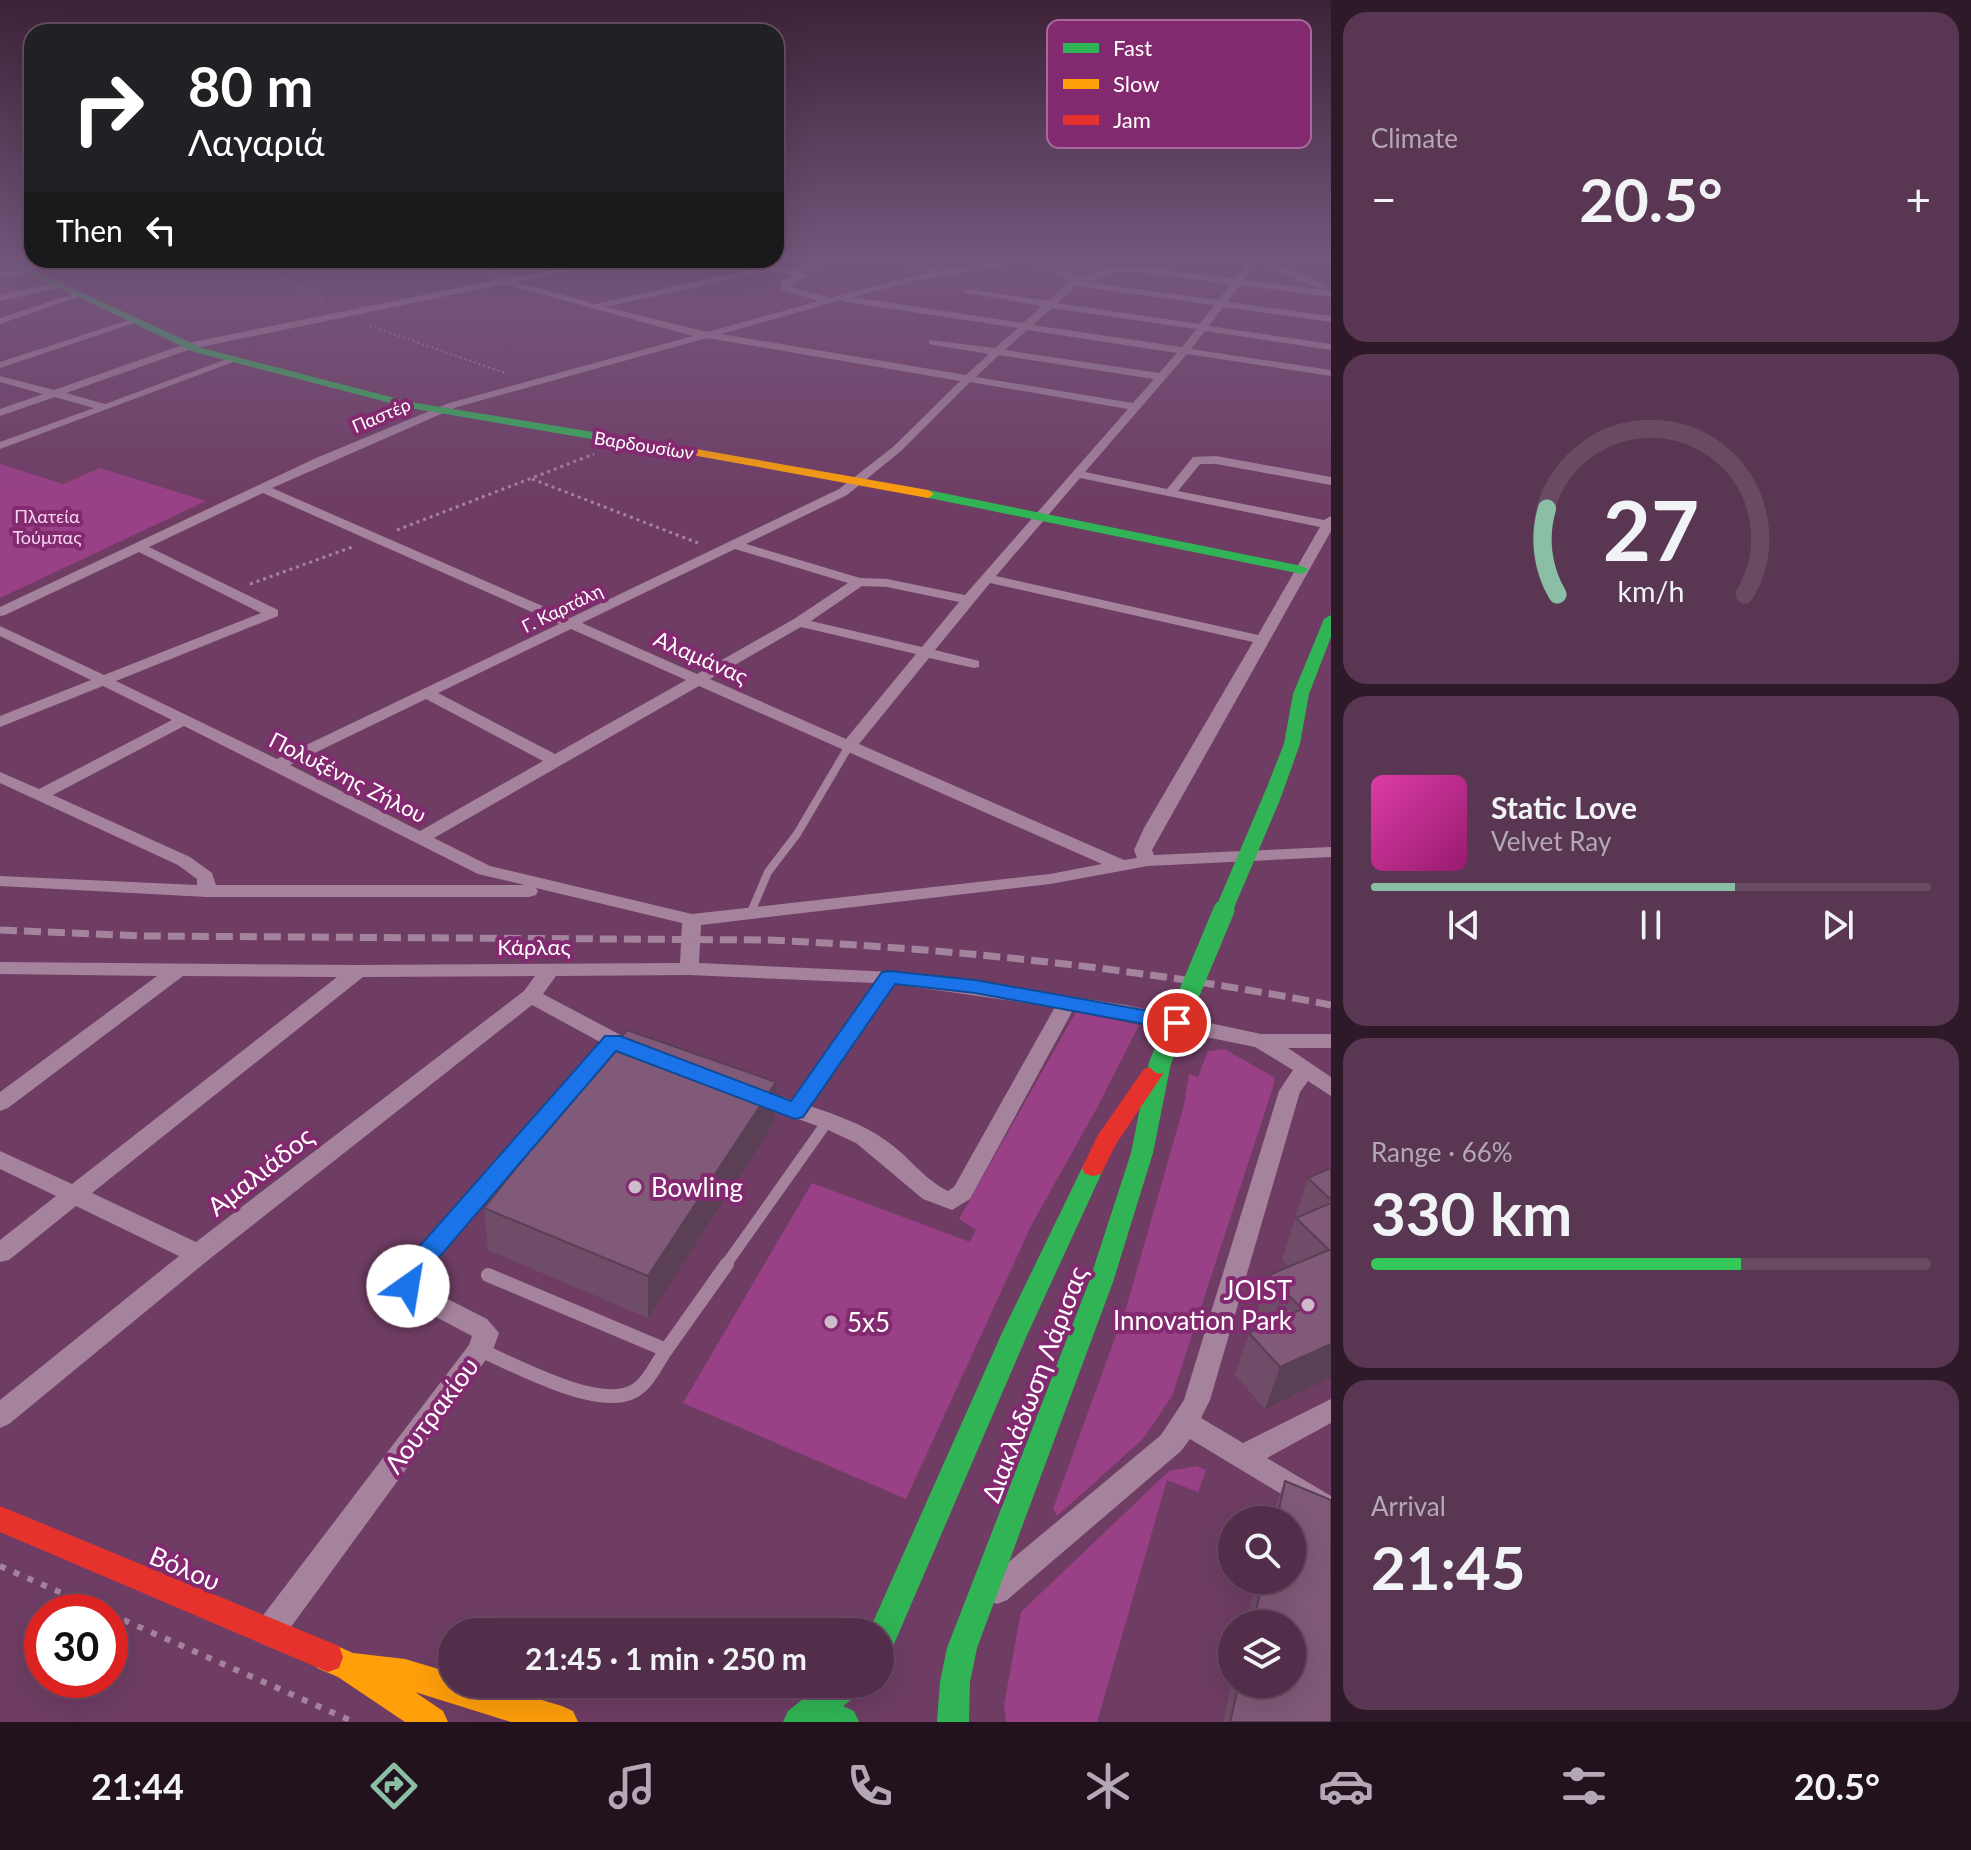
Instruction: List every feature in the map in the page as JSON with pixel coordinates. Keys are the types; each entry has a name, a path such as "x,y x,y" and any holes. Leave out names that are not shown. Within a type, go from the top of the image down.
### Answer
{"main road":[{"name":"Βαρδουσίων","path":"176,340 231,361 437,411 860,480 1302,570"},
{"path":"1292,744 1301,694 1331,619"},
{"path":"1292,744 1331,670"},
{"name":"Διακλάδωση Λάρισας","path":"953,1722 959,1662 975,1608 1101,1282 1142,1153 1160,1063 1292,744"},
{"name":"Διακλάδωση Λάρισας","path":"890,1618 1010,1344 1106,1141 1160,1063"},
{"name":"Βόλου","path":"0,1519 349,1666 432,1722"},
{"name":"Βόλου","path":"349,1666 405,1674 562,1722"},
{"path":"799,1722 829,1698"},
{"path":"814,1722 843,1722"}],"street":[{"path":"0,365 76,340"},
{"path":"0,413 188,346 215,340"},
{"name":"Παστέρ","path":"0,612 262,488 437,411 530,382 688,340"},
{"path":"740,340 1136,407"},
{"name":"Γ. Καρτάλη","path":"277,765 835,496 860,480 1013,340"},
{"path":"1111,340 1331,373"},
{"path":"849,746 968,600 1193,340"},
{"path":"1283,340 1331,347"},
{"path":"933,342 1162,377"},
{"path":"0,446 231,361"},
{"path":"0,379 104,407"},
{"path":"1170,493 1197,460 1216,460 1331,481"},
{"path":"1076,474 1330,522 1153,828 1143,850 1148,861"},
{"name":"Αλαμάνας","path":"262,488 1122,866"},
{"path":"0,722 273,613 140,547"},
{"path":"726,547 859,582 887,583 968,600"},
{"path":"987,578 1262,640"},
{"path":"419,839 799,622 859,582"},
{"path":"799,622 974,664"},
{"name":"Πολυξένης Ζήλου","path":"0,630 185,719 484,870 692,920 1050,879 1148,861 1331,852"},
{"path":"425,692 555,761"},
{"path":"40,795 185,719"},
{"path":"0,777 184,861 206,877 207,891"},
{"path":"0,881 207,891 566,891"},
{"path":"689,969 692,920"},
{"name":"Κάρλας","path":"0,968 358,971 689,969 889,977 949,983 1067,1003 1261,1041"},
{"name":"Αμαλιάδος","path":"0,1416 198,1254 531,996 551,969"},
{"path":"0,1103 178,970"},
{"path":"0,1253 358,971"},
{"path":"795,1112 889,977"},
{"path":"531,996 612,1041 641,1052"},
{"path":"739,1090 827,1122 878,1146 939,1199 952,1201 962,1193 1067,1003"},
{"name":"Λουτρακίου","path":"269,1632 480,1350 486,1333 415,1294 408,1286 412,1272 612,1041"},
{"path":"1261,1041 1331,1041"},
{"path":"1261,1041 1306,1068 1331,1088"},
{"path":"975,1608 1150,1463 1186,1423 1197,1400 1290,1091 1306,1068"},
{"path":"0,1159 198,1254"},
{"path":"1244,1456 1331,1410"},
{"path":"1186,1423 1331,1511"}],"lane":[{"path":"751,913 768,872 797,834 849,746"},
{"path":"480,1350 589,1393 628,1395 639,1388 827,1122"},
{"path":"488,1275 666,1350"}],"path":[{"path":"407,340 530,382"},
{"path":"229,592 625,442"},
{"path":"532,479 726,547"},
{"path":"0,1566 64,1594"},
{"path":"128,1622 354,1722"}],"green space":[{"name":"Πλατεία Τούμπας","path":"0,464 63,484 100,468 206,501 0,598"},
{"name":"5x5","path":"1076,1012 1139,1025 1031,1226 906,1499 683,1403 812,1183 970,1242 976,1230 959,1219"},
{"path":"1224,1049 1274,1077 1274,1084 1172,1396 1143,1439 1057,1516 1053,1509 1127,1305 1184,1105 1189,1074 1198,1077 1208,1051"},
{"path":"1197,1466 1206,1470 1198,1492 1167,1480 1097,1722 1006,1722 1004,1705 1021,1612 1169,1471"}],"building":[{"name":"Bowling","path":"627,1030 776,1082 648,1276 484,1208"},
{"path":"1331,1168 1331,1200 1308,1178"},
{"path":"1331,1203 1331,1344 1280,1367 1249,1333 1302,1309 1269,1275 1329,1250 1296,1218"},
{"path":"1285,1481 1331,1500 1331,1722 1230,1722 1236,1698 1306,1698 1306,1610 1256,1610 1260,1594 1306,1594 1306,1506 1280,1506"}],"railway":[{"path":"0,930 145,936 769,940 840,944 1051,962 1191,981 1331,1005"}],"traffic: fast":[{"path":"177,340 198,350 410,405 685,451"},
{"path":"928,494 1302,570"},
{"path":"1272,797 1292,744 1301,694 1331,619"},
{"path":"1160,1063 1272,797"},
{"path":"953,1722 955,1682 962,1648 1101,1282 1142,1153 1160,1063"},
{"path":"890,1618 1015,1333 1093,1168"},
{"path":"799,1722 829,1698"},
{"path":"814,1722 843,1722"}],"traffic: slow":[{"path":"685,451 928,494"},
{"path":"328,1657 349,1666 432,1722"},
{"path":"355,1667 405,1674 562,1722"}],"traffic: jam":[{"path":"1093,1168 1106,1141 1152,1074"},
{"path":"0,1519 328,1657"}],"place":[{"name":"Bowling","path":"635,1187"},
{"name":"JOIST Innovation Park","path":"1308,1305"},
{"name":"5x5","path":"831,1322"}],"route":[{"path":"408,1286 412,1272 612,1041 795,1112 889,977 975,987 1177,1023"}]}
